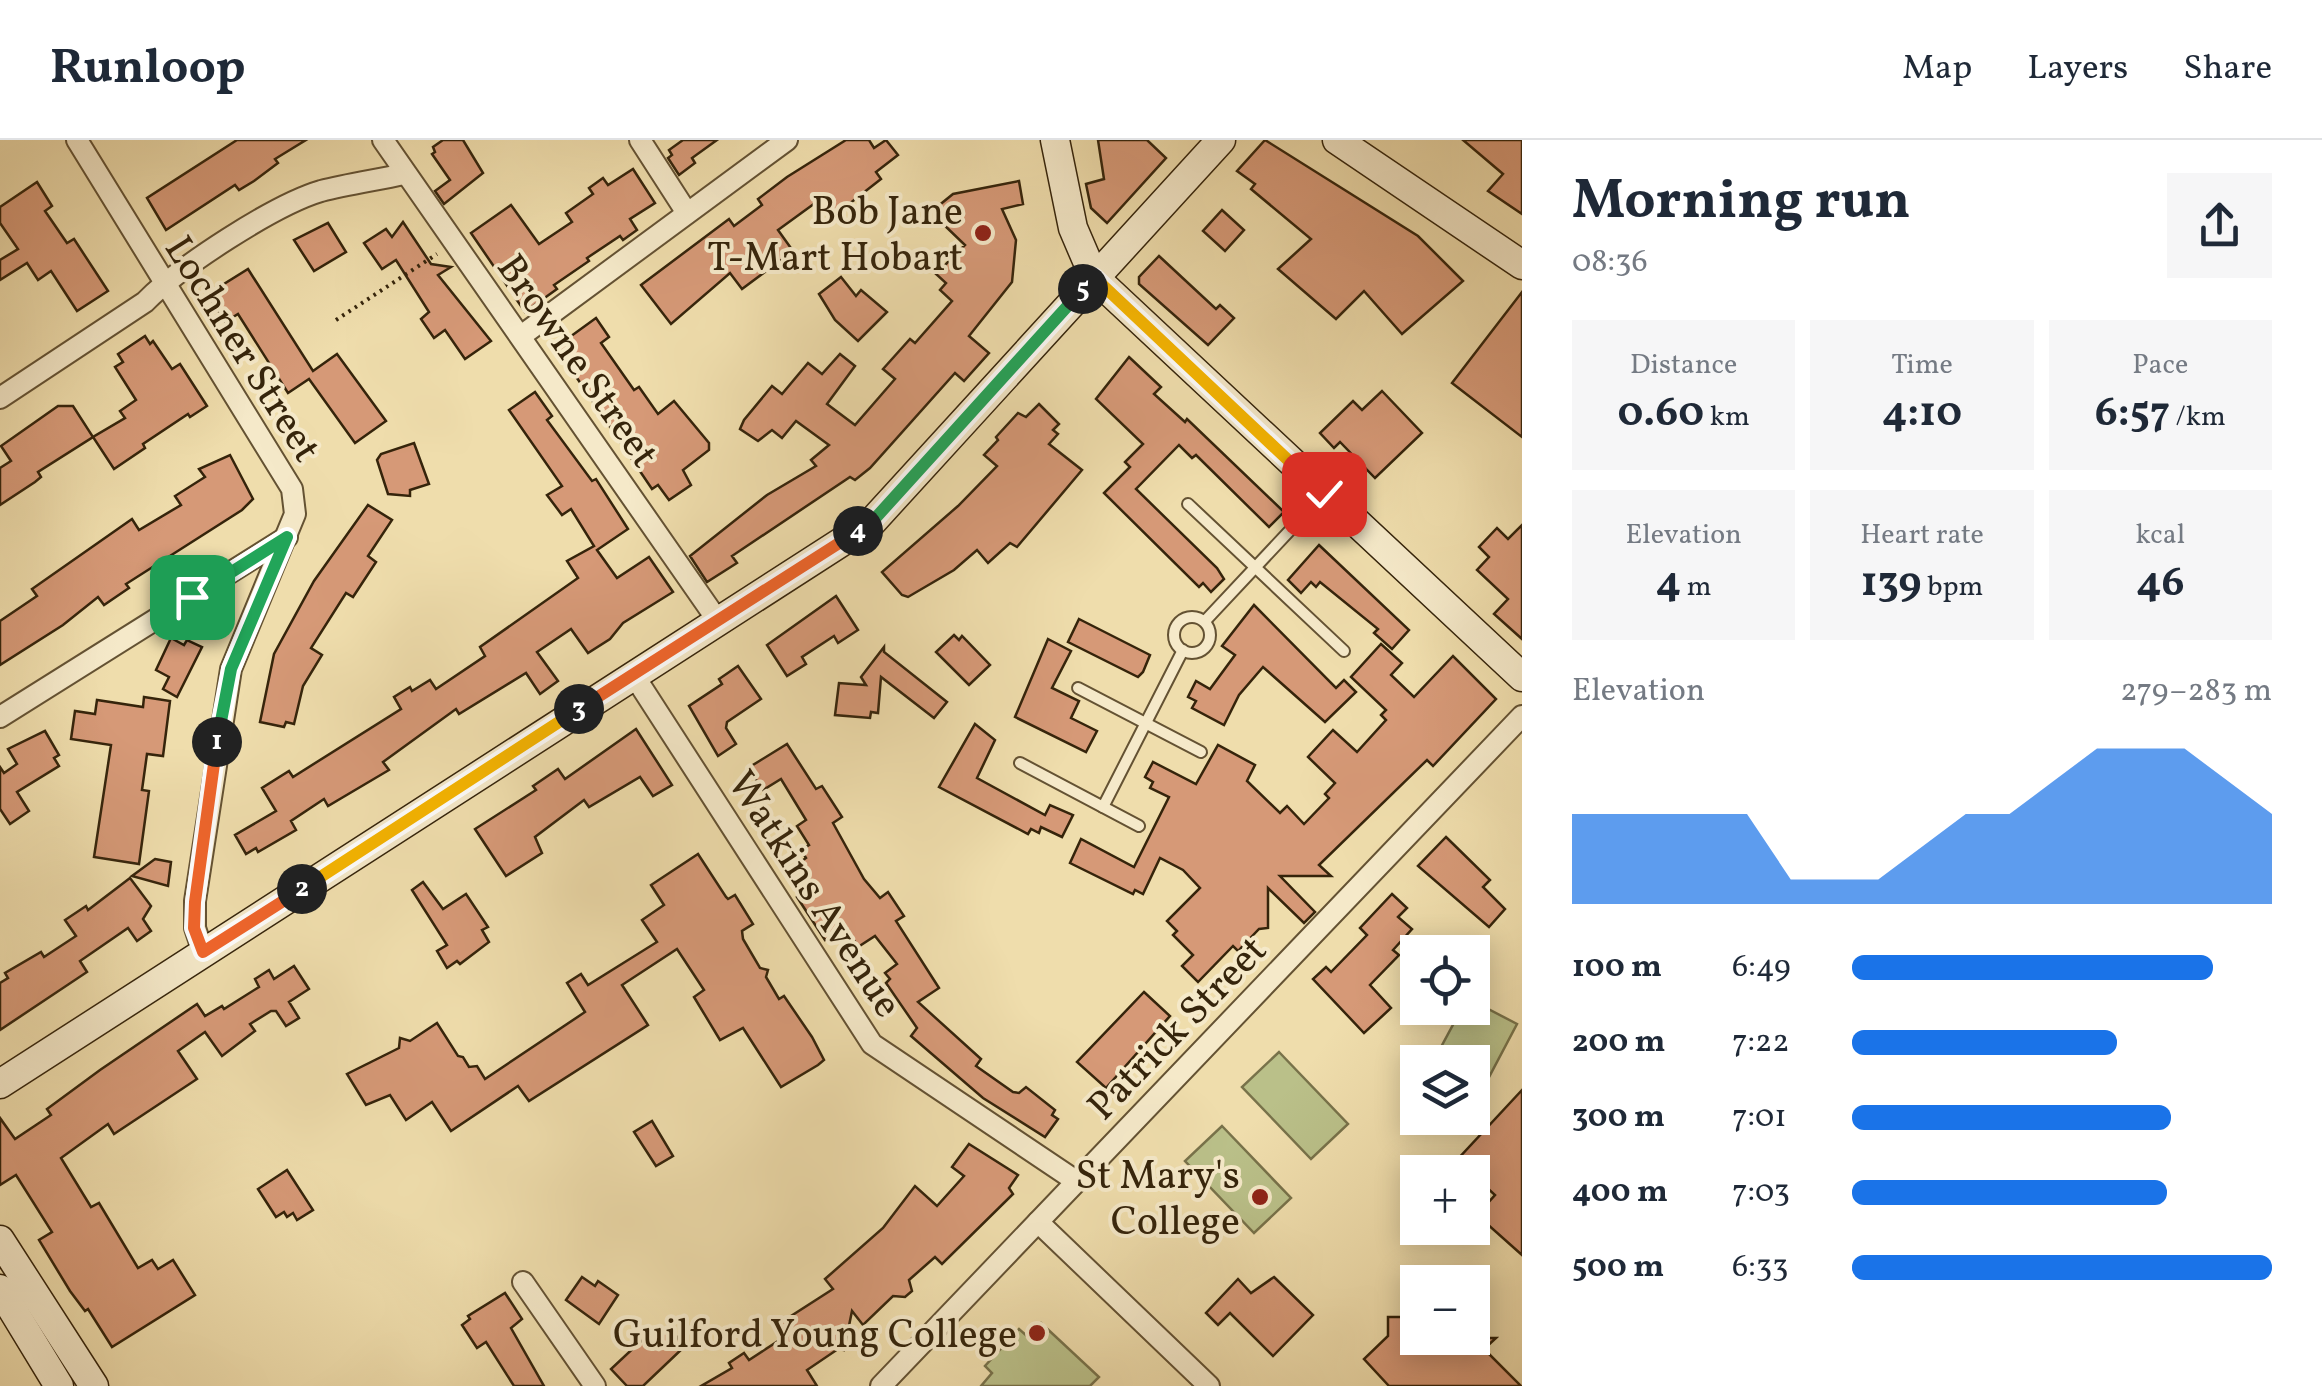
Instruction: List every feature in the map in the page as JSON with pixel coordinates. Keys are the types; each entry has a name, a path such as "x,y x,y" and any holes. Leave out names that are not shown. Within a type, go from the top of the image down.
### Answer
{"street":[{"name":"Lochner Street","path":"77,140 292,490 295,514 231,669 220,719 195,902 194,928 203,952"},
{"name":"Browne Street","path":"383,140 718,621"},
{"path":"640,140 687,213"},
{"path":"521,336 787,140"},
{"path":"1056,140 1072,228 1094,277 1522,678"},
{"path":"0,1084 871,523 1221,140"},
{"path":"1337,140 1522,266"},
{"path":"0,398 145,302 162,284 283,207 319,192 404,174"},
{"path":"0,716 287,537"},
{"name":"Watkins Avenue","path":"633,674 872,1044 1076,1181"},
{"name":"Patrick Street","path":"881,1386 1522,716"},
{"path":"1038,1222 1209,1386"},
{"path":"0,1240 94,1386"},
{"path":"523,1282 595,1386"},
{"path":"0,1288 59,1386"}],"lane":[{"path":"1205,621 1324,494"},
{"path":"1188,504 1344,651"},
{"path":"1194,616 1205,621 1210,632 1205,648 1194,653 1182,650 1174,635 1178,624 1194,616"},
{"path":"1103,807 1182,650"},
{"path":"1078,688 1201,752"},
{"path":"1020,763 1139,826"}],"path":[{"path":"336,320 454,243"}],"green space":[{"path":"1490,1010 1517,1024 1490,1075 1490,1045 1442,1045 1453,1025 1490,1025"},
{"path":"1279,1052 1348,1124 1311,1159 1242,1087"},
{"path":"1222,1126 1291,1198 1254,1233 1185,1161"},
{"path":"1041,1323 1099,1377 1090,1386 981,1386 992,1373 985,1366 1019,1329 1028,1337"}],"building":[{"path":"237,140 306,140 275,159 278,163 254,181 239,190 235,185 166,230 147,198"},
{"path":"443,140 463,140 483,173 444,204 435,191 450,180 432,154 433,147"},
{"path":"683,140 717,140 692,158 695,163 679,175 668,158 672,155 669,150"},
{"path":"846,140 869,140 874,148 886,140 898,155 876,172 881,179 835,215 822,198 778,230 793,251 742,289 730,273 671,324 641,285 729,219 734,226 762,205 758,199"},
{"path":"1098,140 1147,140 1166,158 1107,223 1091,208 1086,184 1104,179"},
{"path":"1265,140 1418,236 1463,281 1402,334 1364,291 1336,319 1278,269 1311,239 1251,189 1255,184 1237,171"},
{"path":"1463,140 1522,140 1522,214 1488,191 1503,174"},
{"path":"633,169 655,203 630,219 637,230 623,240 620,236 587,258 589,261 554,285 557,289 525,312 471,233 511,205 539,244 572,222 566,213 593,194 589,188 603,178 608,185"},
{"path":"1019,181 1023,204 1002,209 1016,240 1012,282 969,336 989,353 964,381 955,373 870,468 855,480 850,477 732,556 737,563 707,582 690,556 767,495 816,466 811,460 829,445 796,421 782,438 772,430 758,441 740,429 744,420 772,386 782,394 808,363 822,374 840,354 855,366 827,404 855,425 895,379 883,369 910,339 915,343 952,301 940,290 946,283 936,274 965,245 942,223 937,207 953,194"},
{"path":"37,182 52,206 45,211 67,243 74,239 108,291 77,311 51,271 38,280 27,263 0,280 0,260 18,249 0,223 0,207"},
{"path":"1222,210 1244,230 1225,251 1203,231"},
{"path":"403,222 431,264 451,267 438,275 491,341 465,359 445,330 434,338 421,319 429,312 396,260 382,269 364,243 386,229 392,237"},
{"path":"328,223 346,252 314,271 294,240"},
{"path":"1159,256 1216,309 1220,305 1234,318 1208,345 1139,284 1139,277"},
{"path":"248,269 313,371 337,354 386,421 355,443 309,379 288,393 238,314 225,322 208,294"},
{"path":"841,277 856,296 861,290 887,312 858,341 835,320 819,294"},
{"path":"1522,292 1522,437 1452,383"},
{"path":"596,318 609,337 601,343 634,390 639,387 658,414 674,401 709,443 709,450 683,470 691,485 669,500 658,485 652,489 556,347"},
{"path":"145,336 150,344 153,341 172,369 180,364 207,406 143,444 145,448 114,469 93,437 125,418 120,411 136,400 115,367 123,362 118,354"},
{"path":"1129,357 1161,387 1154,394 1185,422 1187,419 1284,512 1269,527 1196,455 1192,458 1179,445 1136,489 1217,568 1224,579 1211,592 1203,583 1199,587 1104,493 1130,467 1125,462 1143,444 1096,399"},
{"path":"1382,391 1422,433 1375,478 1340,442 1334,448 1320,433 1353,401 1362,410"},
{"path":"535,392 552,416 547,420 592,481 596,479 628,529 597,550 617,578 649,557 673,592 623,623 610,639 588,653 571,629 537,652 558,681 540,694 526,673 459,714 456,709 383,762 389,770 328,806 324,799 291,821 296,830 258,852 256,848 246,854 235,835 276,811 262,788 289,771 293,777 401,709 394,697 410,687 412,691 430,680 436,689 485,656 480,647 578,578 567,561 594,546 571,509 562,515 547,495 562,486 509,410"},
{"path":"1039,404 1059,424 1053,430 1058,434 1049,444 1082,470 1017,547 1010,543 988,563 977,550 954,570 908,597 902,595 882,572 997,466 984,455 998,440 996,437 1018,413 1026,417"},
{"path":"58,406 73,406 93,437 38,472 41,477 0,505 0,468 11,461 1,446"},
{"path":"414,443 429,484 410,490 410,496 388,494 377,460 381,454"},
{"path":"230,455 253,499 242,510 126,584 129,588 104,605 98,597 63,625 0,665 0,621 37,596 32,589 132,519 139,530 181,505 175,496 205,477 199,469"},
{"path":"368,505 392,520 368,556 376,562 353,597 346,593 311,648 322,655 303,686 294,724 286,722 284,727 260,722 274,654 314,581"},
{"path":"1522,525 1522,639 1494,614 1508,599 1477,570 1489,557 1479,547 1497,528 1508,539"},
{"path":"1319,545 1409,630 1392,649 1374,633 1378,629 1320,582 1316,587 1311,582 1301,593 1288,580"},
{"path":"836,596 858,630 838,643 834,636 802,657 806,664 787,676 767,645"},
{"path":"1254,605 1336,688 1344,680 1356,692 1325,722 1263,667 1239,695 1224,725 1192,708 1196,701 1188,697 1196,681 1210,689 1235,655 1222,646"},
{"path":"1079,619 1150,655 1143,672 1138,677 1068,642"},
{"path":"954,635 959,640 962,636 990,665 969,685 936,652"},
{"path":"171,638 184,645 187,640 202,647 177,697 163,689 169,677 156,670"},
{"path":"1048,639 1071,651 1052,688 1079,701 1071,718 1097,731 1086,752 1015,717"},
{"path":"1381,644 1402,663 1391,675 1414,697 1453,656 1496,699 1433,766 1427,760 1319,865 1331,876 1280,876 1315,912 1304,923 1268,888 1268,928 1259,929 1238,951 1233,946 1198,982 1182,966 1193,955 1173,935 1177,931 1167,921 1200,888 1183,870 1160,858 1143,894 1135,890 1133,894 1070,863 1081,839 1134,867 1169,797 1150,788 1153,782 1145,777 1153,762 1196,784 1218,745 1255,765 1247,781 1280,813 1287,806 1304,824 1329,798 1325,794 1335,783 1308,757 1333,730 1357,752 1386,720 1381,715 1386,710 1351,677"},
{"path":"884,647 884,652 947,702 934,718 881,677 878,713 871,712 870,718 835,715 839,683 866,685 861,677"},
{"path":"738,666 761,699 727,722 726,728 736,744 718,756 689,706 722,684 719,679"},
{"path":"144,697 170,701 163,756 147,754 142,790 149,791 139,864 94,857 111,745 71,739 75,711 95,714 97,700 143,707"},
{"path":"975,724 995,740 977,778 1045,815 1050,805 1073,815 1062,837 1041,827 1039,833 1031,829 1028,834 939,787"},
{"path":"636,729 672,785 653,796 640,777 589,807 584,800 535,837 542,853 506,876 475,829 536,790 533,786 558,769 565,779"},
{"path":"45,731 59,755 54,758 59,766 17,792 29,811 10,824 0,809 0,767 4,773 17,764 8,749"},
{"path":"787,744 816,789 822,786 842,817 833,823 864,879 880,898 888,892 904,916 896,921 939,988 918,1002 981,1059 976,1066 1013,1092 1019,1093 1026,1087 1055,1110 1052,1115 1058,1119 1045,1137 983,1098 911,1036 917,1028 886,983 890,979 885,973 897,964 875,936 858,947 846,927 825,940 797,897 814,885 799,863 806,858 801,850 809,845 797,826 806,820 781,779 763,790 748,768"},
{"path":"1446,837 1490,880 1483,887 1505,909 1489,927 1418,866"},
{"path":"698,854 726,897 735,895 753,924 742,931 743,939 760,968 768,970 766,977 779,999 784,996 812,1037 824,1060 818,1065 781,1087 743,1028 720,1040 694,997 704,990 677,949 622,985 648,1025 529,1101 518,1086 451,1131 432,1102 406,1120 390,1095 366,1105 347,1074 399,1048 400,1038 410,1041 437,1023 458,1056 469,1067 477,1066 485,1079 585,1012 567,983 581,974 588,985 657,942 642,920 664,905 651,885"},
{"path":"155,859 171,862 168,886 132,876"},
{"path":"130,878 151,906 143,919 151,931 137,941 128,928 80,961 87,972 0,1030 0,983 8,978 5,973 41,952 44,957 76,936 65,920 86,906 88,910"},
{"path":"423,882 443,909 466,894 488,927 482,930 489,942 460,964 457,961 447,968 437,951 447,945 412,890"},
{"path":"1392,894 1407,908 1398,917 1412,929 1400,935 1400,942 1393,950 1399,955 1370,985 1391,1008 1364,1033 1313,979 1326,967 1331,972 1367,935 1360,928"},
{"path":"294,966 309,989 289,1002 299,1018 286,1026 276,1011 271,1011 250,1024 255,1031 222,1056 205,1032 178,1051 197,1079 114,1134 108,1124 61,1158 91,1207 99,1203 138,1268 152,1260 158,1269 173,1260 195,1295 112,1347 88,1309 85,1311 70,1291 39,1240 52,1232 16,1175 0,1185 0,1118 15,1139 51,1115 47,1109 197,1004 205,1016 222,1006 224,1009 259,987 255,979 269,970 274,979"},
{"path":"1144,992 1170,1016 1106,1088 1077,1062"},
{"path":"1522,1090 1522,1255 1490,1227 1490,1201 1495,1195 1490,1190 1490,1155 1462,1155 1480,1135 1490,1135 1490,1124"},
{"path":"652,1121 673,1156 656,1166 634,1132"},
{"path":"969,1144 1018,1175 1009,1188 1013,1194 942,1264 935,1257 909,1280 912,1291 905,1297 893,1296 863,1325 852,1311 844,1350 838,1349 807,1370 817,1386 701,1386 732,1368 729,1363 744,1353 749,1360 781,1339 774,1327 833,1289 825,1279 883,1228 915,1186 937,1206 964,1176 952,1167"},
{"path":"287,1170 313,1210 297,1220 293,1213 287,1217 284,1212 276,1217 258,1189"},
{"path":"582,1277 595,1286 598,1281 618,1295 599,1324 566,1300"},
{"path":"1274,1277 1313,1315 1273,1356 1230,1313 1218,1325 1206,1313 1238,1279 1251,1293"},
{"path":"505,1293 522,1319 511,1328 544,1386 514,1386 486,1342 477,1348 462,1325 470,1319 468,1316"},
{"path":"1388,1317 1400,1317 1400,1355 1490,1355 1521,1386 1389,1386 1364,1359 1388,1336"},
{"path":"670,1327 684,1347 643,1386 627,1386 611,1369 641,1341 647,1346"}],"place":[{"name":"Bob Jane T-Mart Hobart","path":"983,233"},
{"name":"St Mary's College","path":"1260,1197"},
{"name":"Guilford Young College","path":"1037,1333"}],"route":[{"path":"192,597 287,537 231,669 220,719 195,902 194,928 203,952 871,523 1094,277 1324,494"}]}
